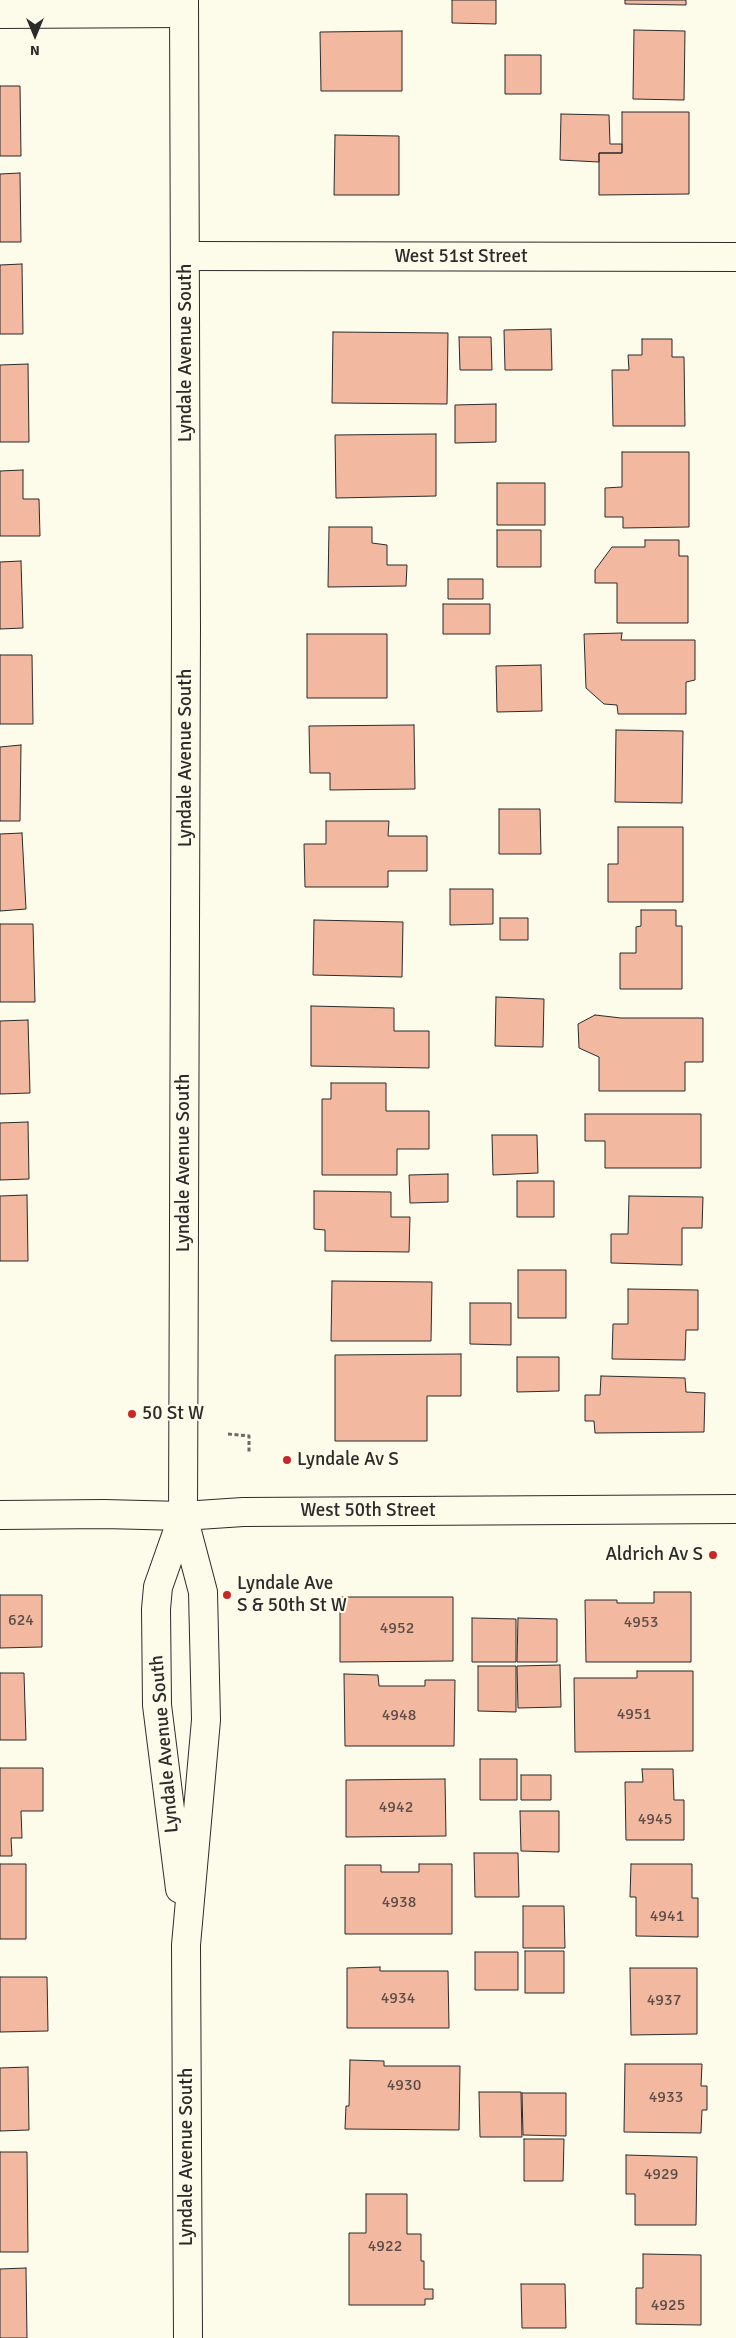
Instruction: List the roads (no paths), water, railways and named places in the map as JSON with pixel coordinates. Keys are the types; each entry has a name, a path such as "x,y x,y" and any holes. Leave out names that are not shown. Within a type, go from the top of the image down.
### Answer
{"main road":[{"path":"0,14 184,6"},
{"name":"Lyndale Avenue South","path":"184,6 186,860 183,1516 203,1592 206,1720 186,1945 188,2338"},
{"name":"West 51st Street","path":"186,256 736,257"},
{"name":"West 50th Street","path":"0,1515 104,1514 183,1516 243,1512 736,1509"},
{"name":"Lyndale Avenue South","path":"183,1516 157,1594 156,1687 186,1945"}],"place":[{"name":"50 St W","path":"132,1414"},
{"name":"Lyndale Av S","path":"287,1460"},
{"name":"Aldrich Av S","path":"713,1555"},
{"name":"Lyndale Ave S & 50th St W","path":"227,1595"}]}
